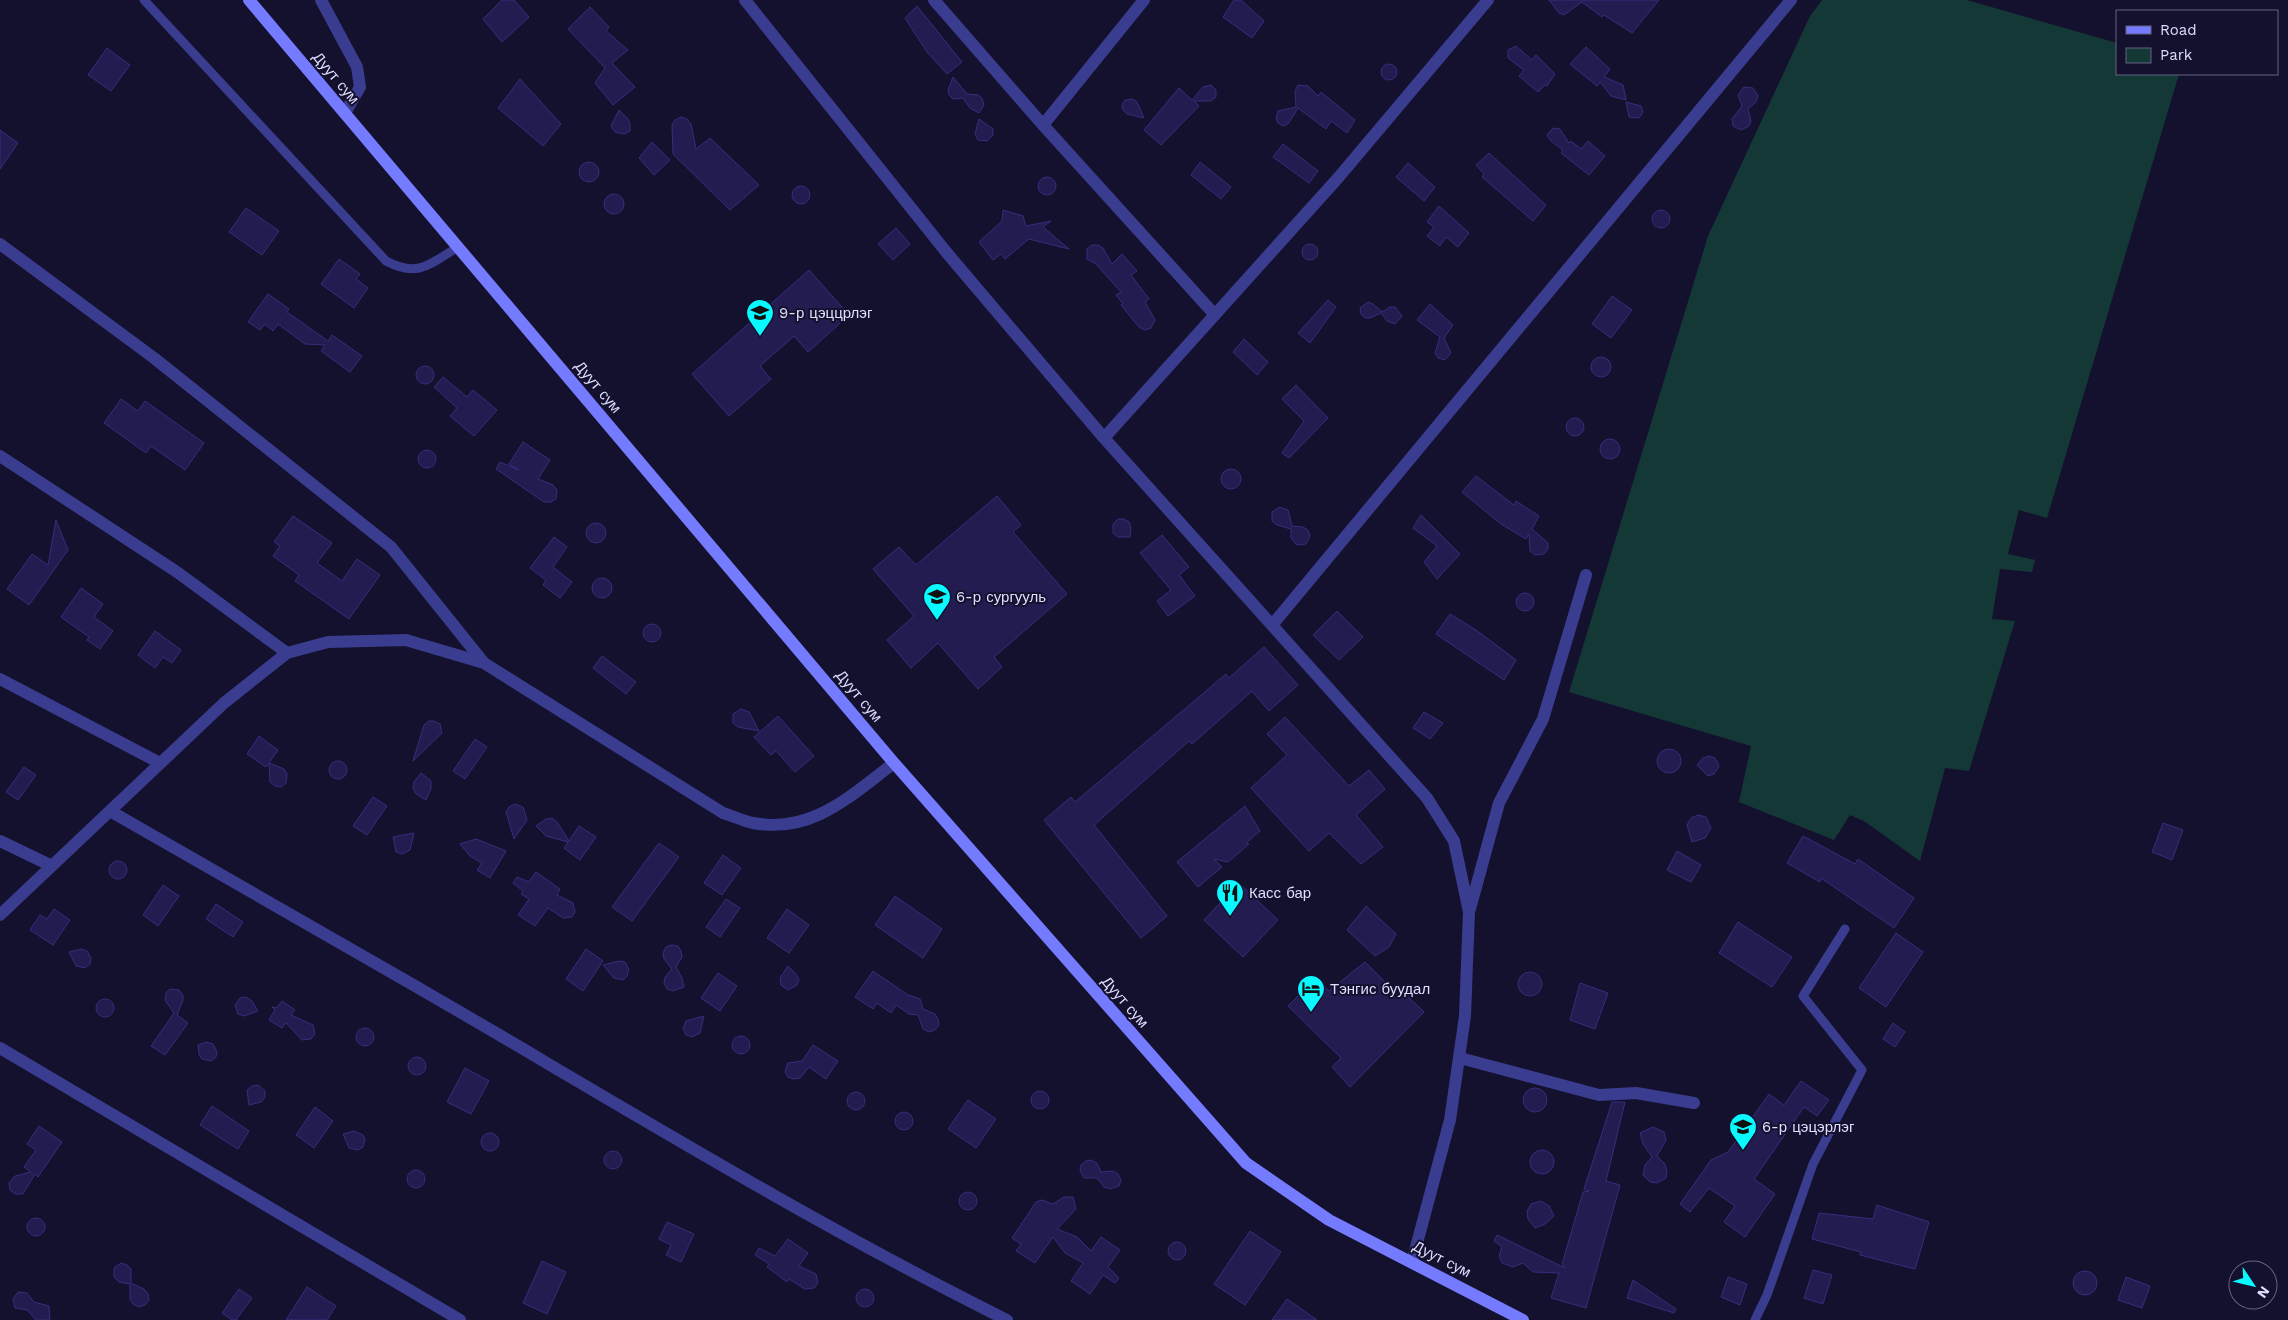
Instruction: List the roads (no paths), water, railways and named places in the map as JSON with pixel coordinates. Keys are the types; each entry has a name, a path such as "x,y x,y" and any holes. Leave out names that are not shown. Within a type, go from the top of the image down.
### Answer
{"main road":[{"name":"Дуут сум","path":"249,0 894,763 1246,1163 1330,1220 1523,1320"}],"street":[{"path":"321,0 357,67 360,87 345,113"},
{"path":"745,0 947,253 1104,438 1273,624 1427,798 1454,841 1469,912"},
{"path":"934,0 1043,125 1215,314"},
{"path":"1043,125 1144,0"},
{"path":"1104,438 1338,178 1488,0"},
{"path":"1273,624 1791,0"},
{"path":"0,244 154,358 391,547 484,663"},
{"path":"0,456 177,572 287,653"},
{"path":"1412,1262 1450,1120 1465,1016 1469,912 1499,803 1542,719 1586,575"},
{"path":"0,915 224,703 287,653 328,642 406,640 484,663 723,813 752,823 785,825 811,819 837,806 894,763"},
{"path":"0,679 160,763"},
{"path":"110,811 493,1031 738,1176 948,1291 1006,1320"},
{"path":"0,841 52,866"},
{"path":"0,1048 460,1320"},
{"path":"1460,1058 1599,1095 1636,1093 1694,1103"}],"lane":[{"path":"144,0 386,261 402,270 423,269 458,247"},
{"path":"1754,1320 1767,1295 1813,1164 1862,1070 1803,996 1845,929"}],"place":[{"name":"9-р цэццрлэг","path":"760,337"},
{"name":"6-р сургууль","path":"937,621"},
{"name":"Касс бар","path":"1230,917"},
{"name":"Тэнгис буудал","path":"1311,1013"},
{"name":"6-р цэцэрлэг","path":"1743,1151"}]}
